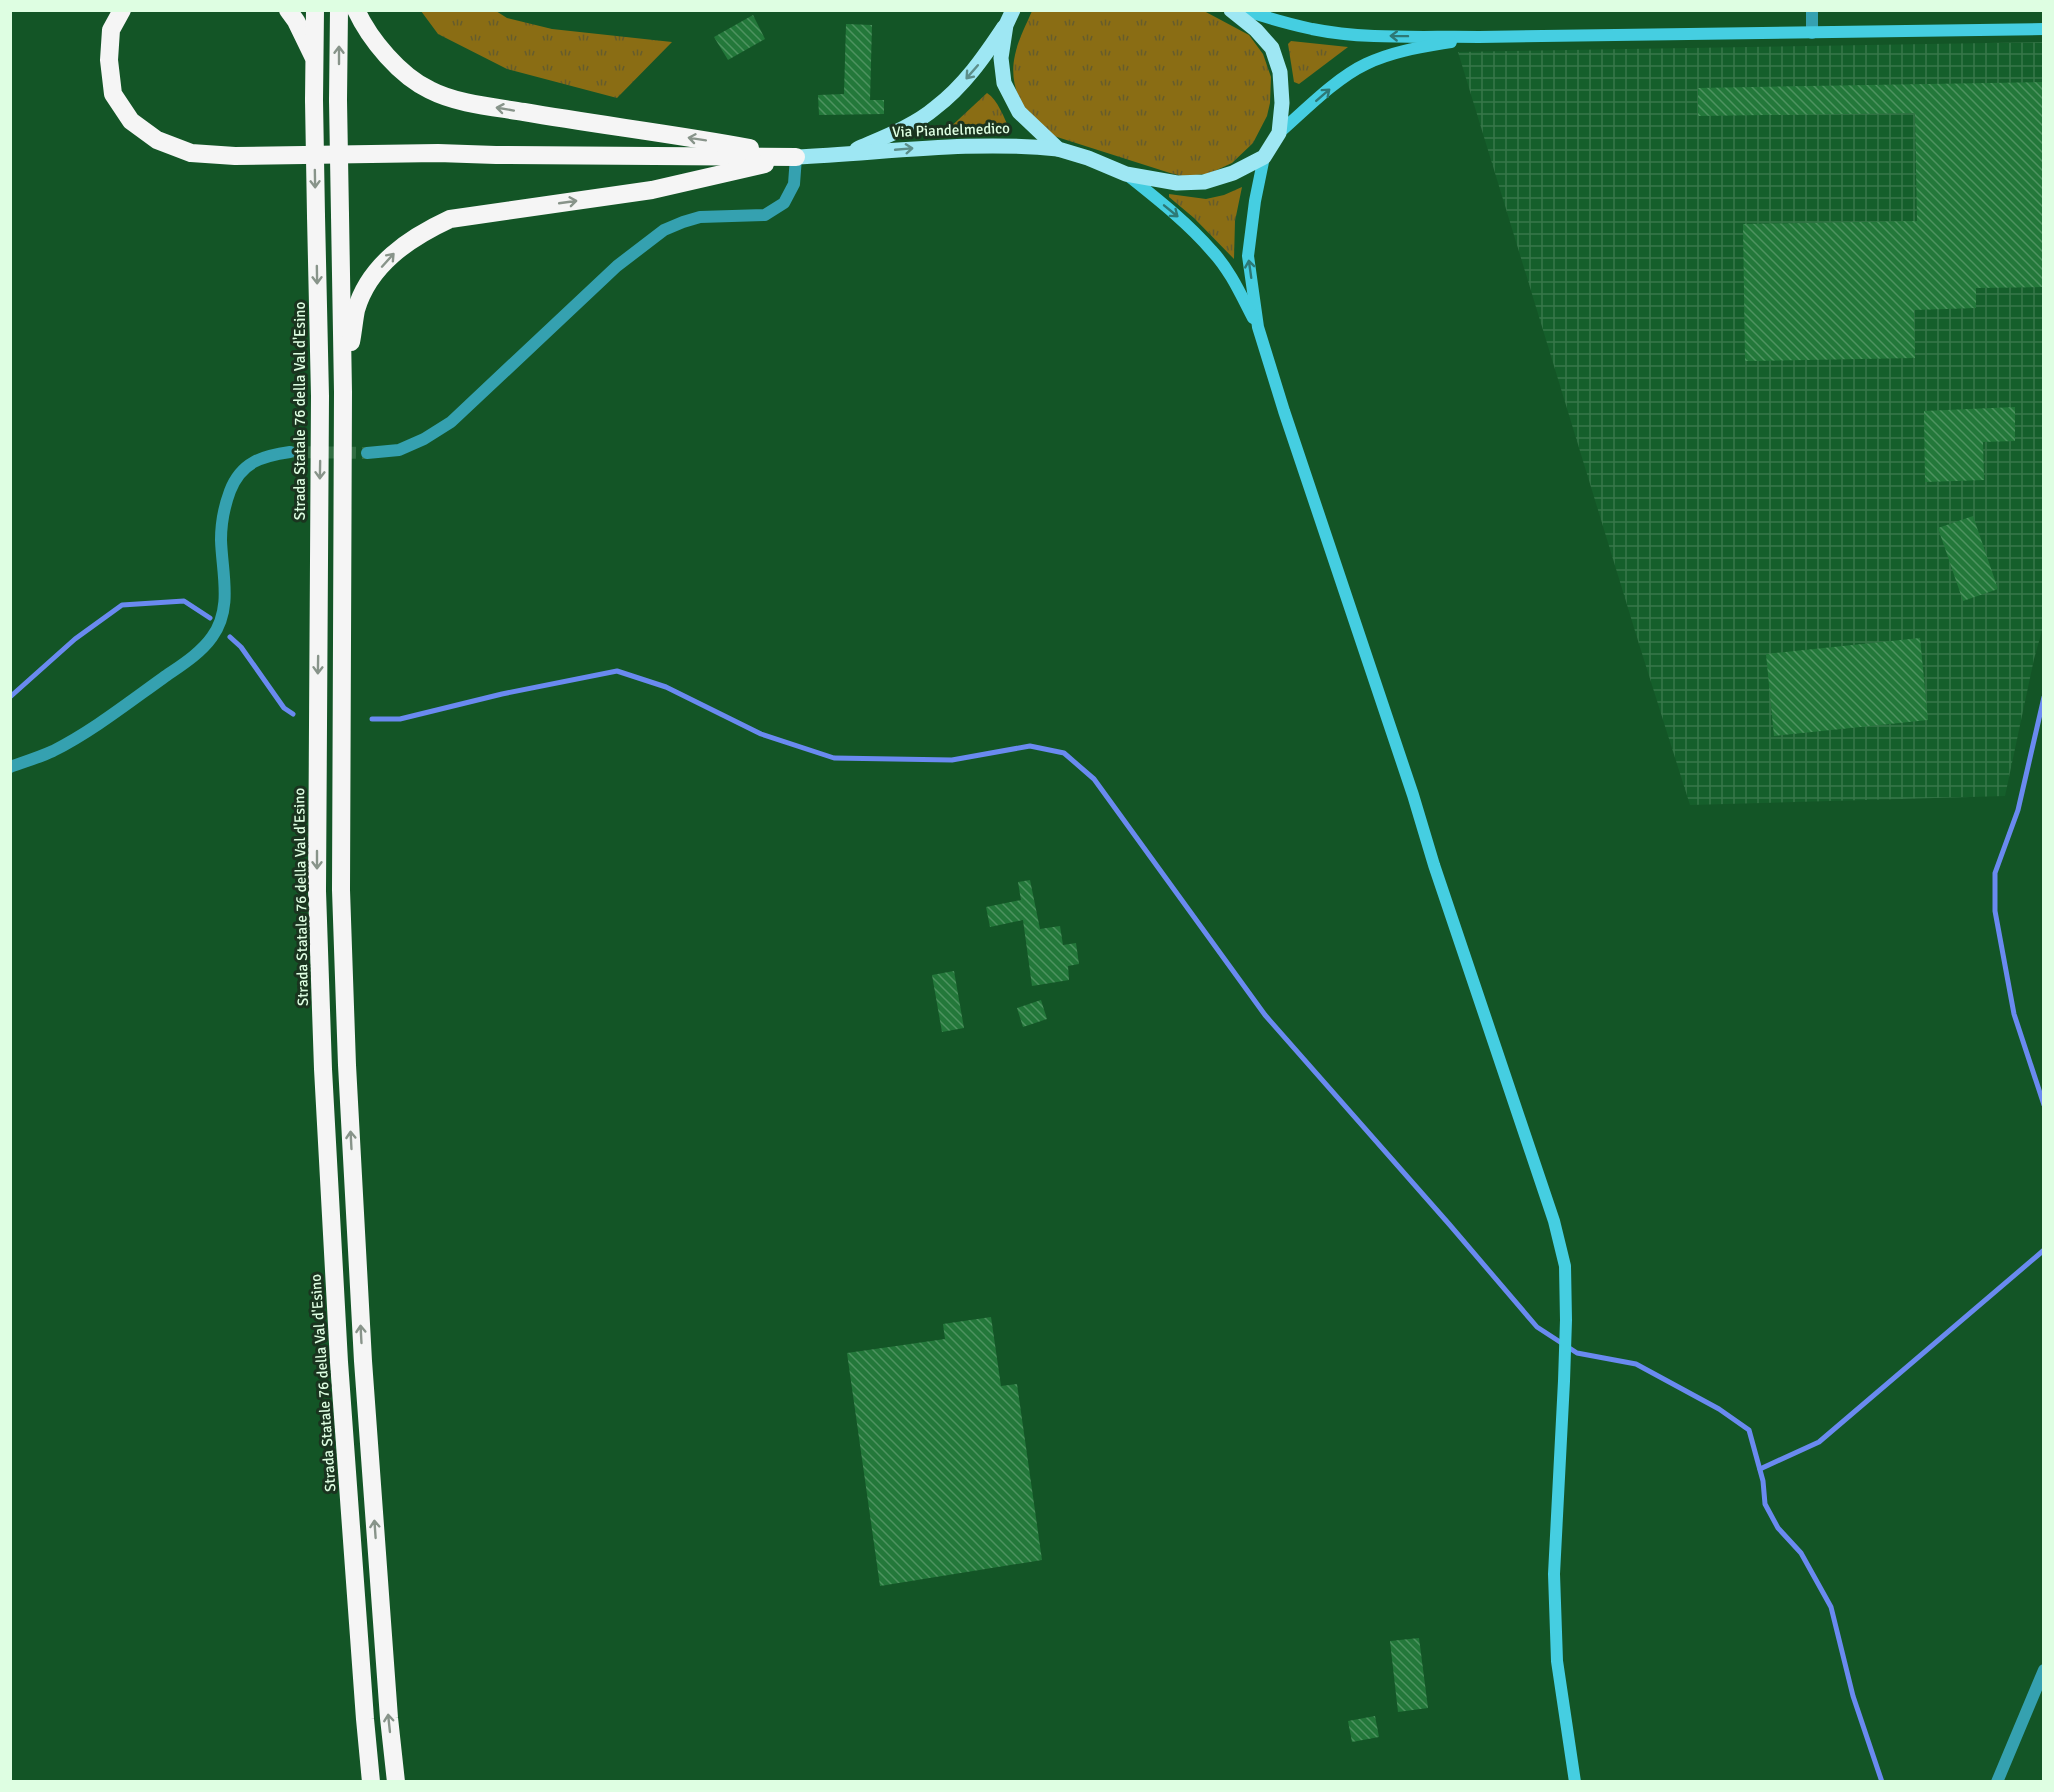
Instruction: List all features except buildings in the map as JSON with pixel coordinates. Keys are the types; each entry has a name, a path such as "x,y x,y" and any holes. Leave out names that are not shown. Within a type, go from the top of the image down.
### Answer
{"highway":[{"path":"122,10 111,30 109,60 114,94 130,121 157,140 191,153 235,156 438,153 796,156"},
{"path":"288,10 296,21 315,60"},
{"name":"Strada Statale 76 della Val d'Esino","path":"315,10 314,100 320,396 317,891 322,1069 340,1374 371,1782"},
{"path":"339,10 343,392 341,890 347,1065 363,1361 389,1718 396,1782"},
{"path":"357,10 375,42 396,66 429,90 480,105 796,156"},
{"path":"343,392 356,310 368,282 400,247 422,232 450,219 652,190 796,156"}],"main road":[{"path":"1013,10 1006,25 1001,58 1005,83 1018,112 1058,149 1088,158 1126,174 1177,183 1204,182 1233,173 1264,157"},
{"path":"1231,10 1256,30 1272,48 1280,72 1282,103 1279,133"},
{"path":"1245,10 1314,29 1358,34 1479,37 2043,29"},
{"name":"Via Piandelmedico","path":"846,154 893,133 934,110 973,72 1006,25"},
{"path":"1479,37 1401,51 1365,64 1332,87 1279,133 1264,157 1255,201 1248,256 1258,327 1284,411 1554,1221 1565,1266 1565,1368 1554,1574 1557,1661 1575,1782"},
{"name":"Via Piandelmedico","path":"796,156 974,145 1058,149"},
{"path":"1126,174 1185,222 1214,252 1232,278 1258,327"}],"street":[{"path":"1812,10 1812,33"},
{"path":"367,453 399,450 424,439 450,422 617,266 664,230 700,218 765,215 784,203 794,184 796,156"},
{"path":"10,767 53,751 115,713 197,653 212,637 222,617 225,598 221,539 223,509 233,483 247,465 266,455 290,452"},
{"path":"1997,1782 2043,1670"}],"shaded area":[{"path":"2043,42 2043,627 2005,796 1690,805 1458,52"}],"green space":[{"path":"421,11 496,11 507,18 552,29 672,42 617,98 507,69 438,34"},
{"path":"1032,11 1204,11 1249,35 1263,54 1271,77 1267,116 1253,143 1232,163 1208,174 1182,176 1057,137 1028,113 1017,92 1014,80 1016,49"},
{"path":"1291,41 1348,47 1299,84 1294,82 1288,44"},
{"path":"987,93 1000,110 1010,130 1009,135 947,136 945,132"},
{"path":"1242,187 1235,221 1234,259 1194,218 1169,197 1169,194 1206,199 1224,195"}],"waterway":[{"path":"10,697 75,639 122,605 184,601 210,618"},
{"path":"230,637 241,647 284,708 293,714"},
{"path":"372,719 400,719 502,694 617,671 666,687 761,734 834,758 952,760 1030,746 1064,753 1094,779 1265,1015 1537,1327 1577,1353 1636,1364 1719,1409 1749,1430 1763,1481 1765,1504 1778,1528 1801,1553 1831,1607 1853,1696 1882,1782"},
{"path":"2044,697 2018,810 1995,873 1995,911 2014,1014 2044,1105"},
{"path":"1760,1469 1819,1442 2044,1250"}],"tunnel":[{"path":"290,452 367,453"}]}
